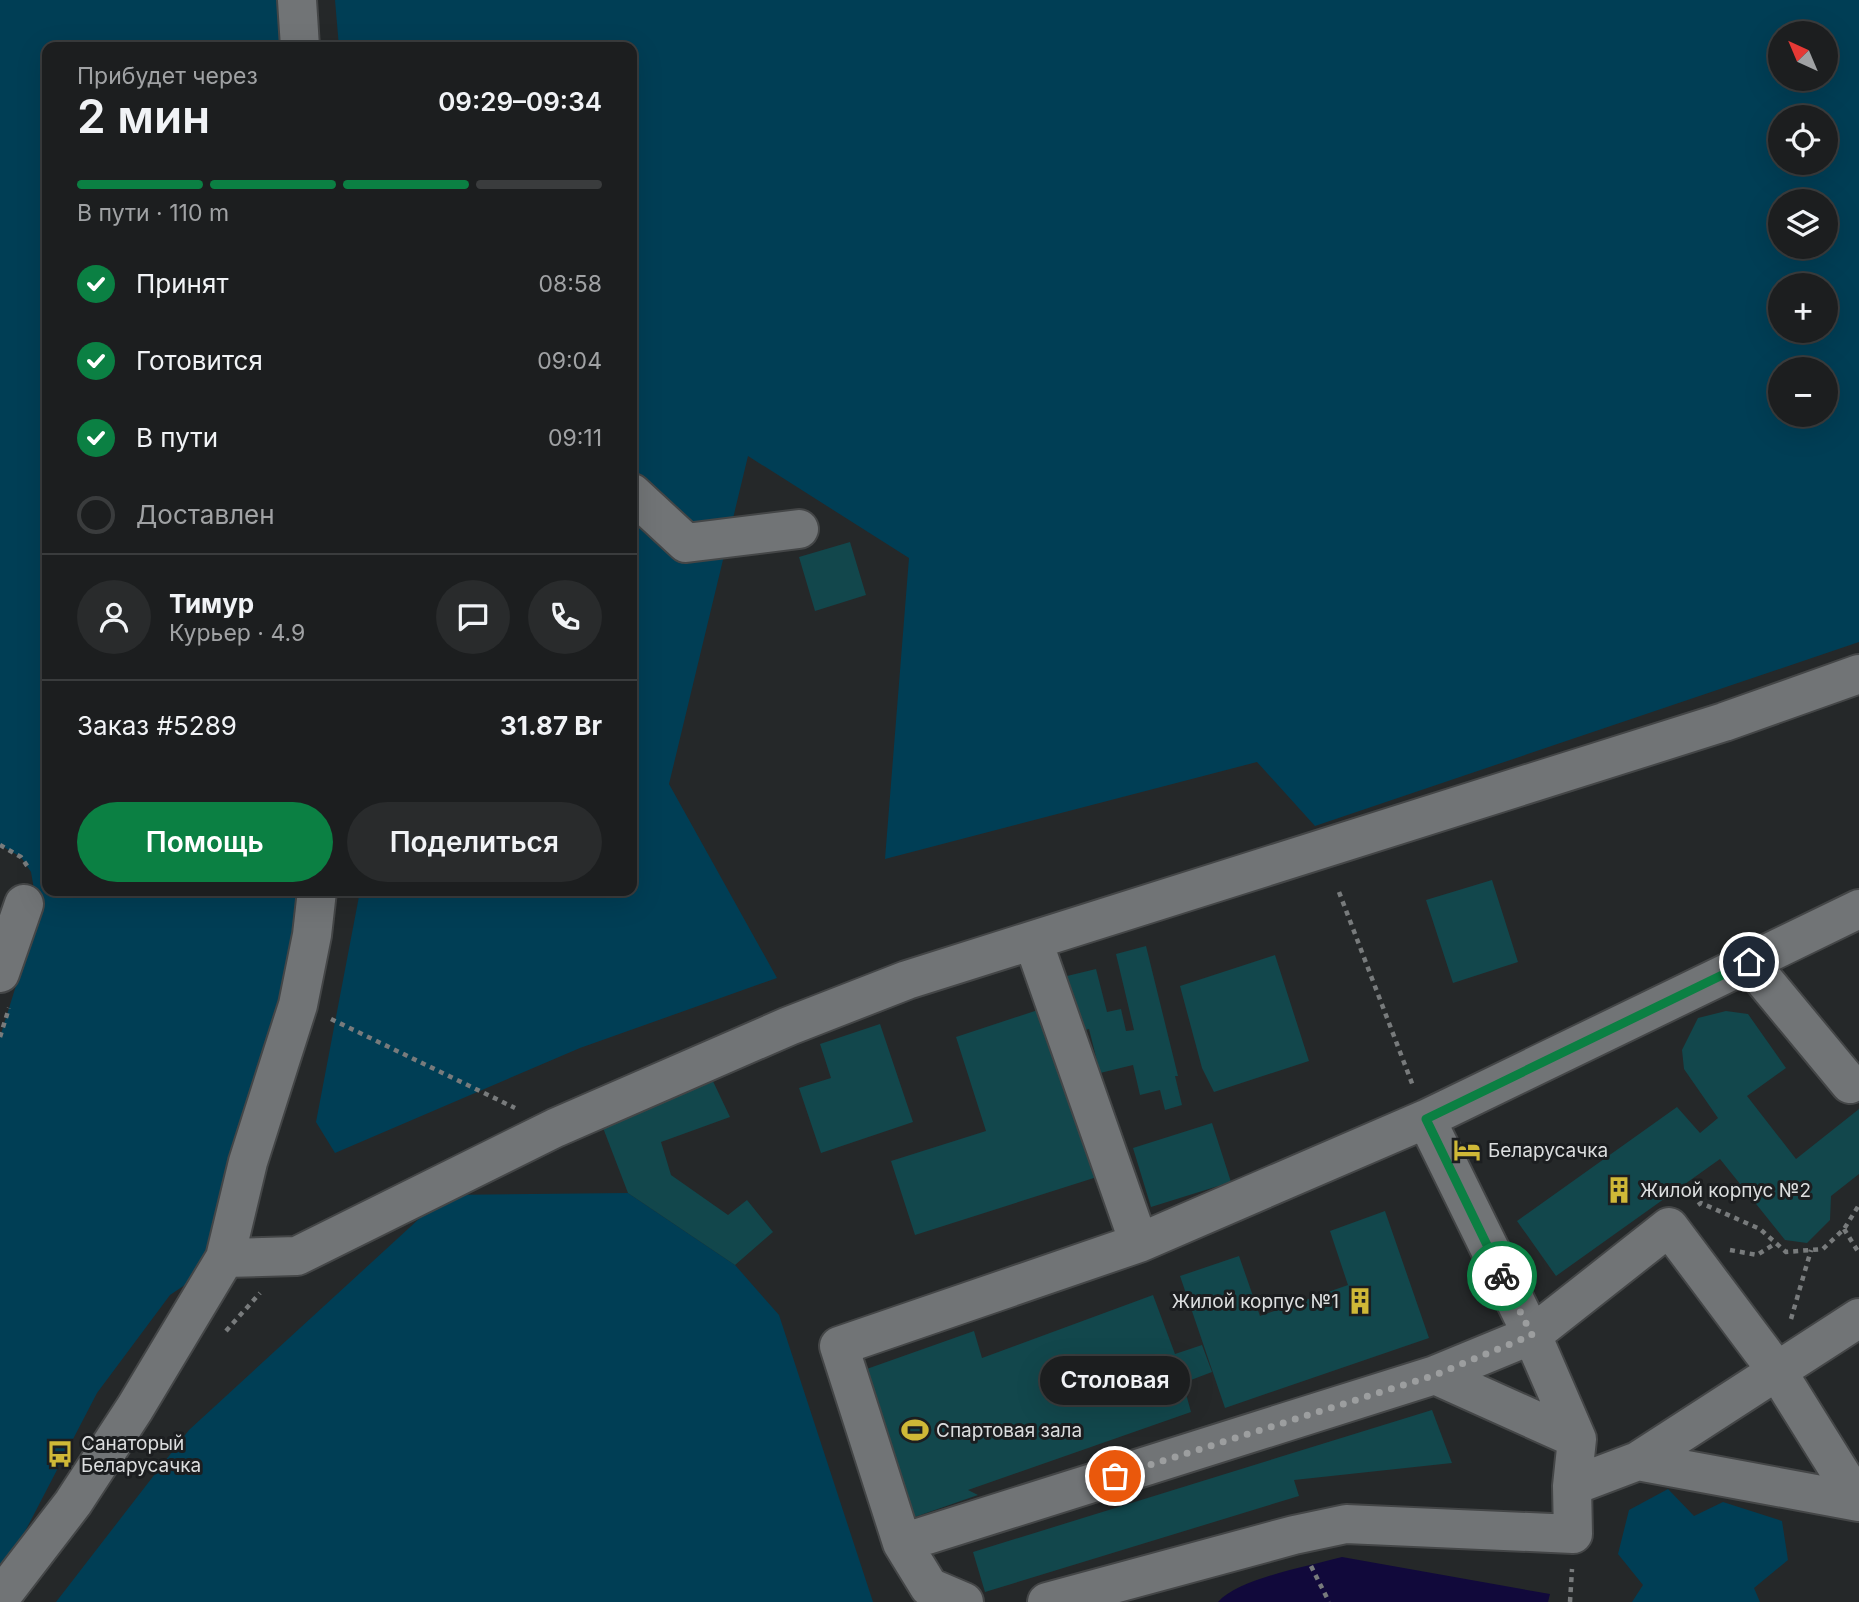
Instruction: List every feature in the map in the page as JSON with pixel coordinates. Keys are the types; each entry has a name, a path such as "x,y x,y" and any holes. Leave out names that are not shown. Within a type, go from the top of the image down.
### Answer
{"street":[{"path":"297,0 300,42"},
{"path":"637,498 686,543 799,529"},
{"path":"225,1258 297,1256 555,1128 789,1026 907,980 1724,722 1859,674"},
{"path":"0,1598 74,1503 225,1258 248,1162 298,1004 312,935 316,896"},
{"path":"0,973 24,904"},
{"path":"964,1602 929,1587 902,1543 839,1346 1139,1243 1426,1119 1859,909"},
{"path":"1033,941 1139,1243"},
{"path":"1749,962 1850,1084"},
{"path":"1047,1602 1294,1535 1346,1524 1573,1534 1572,1486 1577,1438 1532,1335 1426,1119"},
{"path":"902,1543 1435,1375 1532,1335 1670,1227 1777,1371 1858,1501"},
{"path":"1572,1486 1638,1461 1859,1318"},
{"path":"1435,1375 1577,1438"},
{"path":"1638,1461 1858,1501"}],"path":[{"path":"1339,892 1426,1119"},
{"path":"348,1027 555,1128"},
{"path":"1670,1227 1701,1203 1760,1229 1786,1252 1823,1249 1844,1229 1859,1205"},
{"path":"1844,1229 1859,1253"},
{"path":"1777,1371 1811,1250"},
{"path":"1304,1553 1329,1602"}],"shaded area":[{"path":"0,0 297,0 300,42 42,42 42,896 316,896 225,1258 170,1295 97,1393 5,1570 0,1567 0,1037 28,947 35,895 31,872 21,857 0,845"},
{"path":"335,0 1859,0 1859,642 1315,826 1257,762 885,859 909,558 748,456 669,784 777,978 580,1048 335,1153 316,1122 359,896 637,896 637,42 339,42"},
{"path":"628,1193 735,1265 779,1315 873,1602 56,1602 189,1430 445,1195"},
{"path":"1668,1489 1694,1516 1723,1502 1782,1521 1788,1560 1754,1588 1760,1602 1632,1602 1643,1585 1618,1554 1629,1510"},
{"path":"1342,1557 1550,1594 1548,1602 1218,1602 1242,1586 1258,1580"}],"building":[{"path":"850,542 866,595 815,611 799,557"},
{"path":"1492,880 1518,962 1453,983 1426,900"},
{"path":"1146,946 1178,1076 1175,1076 1182,1105 1165,1110 1160,1090 1140,1095 1133,1065 1100,1073 1089,1029 1081,1031 1067,976 1096,969 1107,1012 1121,1009 1126,1031 1134,1030 1116,954"},
{"path":"1275,955 1309,1061 1214,1092 1202,1068 1180,986"},
{"path":"1044,1008 1097,1177 915,1235 891,1161 986,1131 956,1037"},
{"path":"1726,1011 1748,1014 1786,1068 1747,1096 1796,1159 1859,1109 1859,1174 1831,1196 1830,1220 1807,1243 1785,1240 1720,1159 1556,1276 1517,1221 1677,1107 1700,1133 1718,1118 1684,1069 1682,1050 1698,1018"},
{"path":"880,1024 913,1122 821,1153 799,1088 831,1078 820,1044"},
{"path":"710,1075 730,1117 661,1142 671,1175 728,1215 747,1200 773,1232 735,1265 628,1193 600,1120"},
{"path":"1212,1123 1231,1182 1151,1207 1133,1148"},
{"name":"Жилой корпус №1","path":"1385,1211 1429,1338 1225,1408 1180,1276 1239,1256 1260,1316 1348,1285 1330,1231"},
{"path":"1153,1295 1175,1354 1202,1345 1212,1372 1183,1383 1191,1412 968,1490 978,1495 912,1518 861,1371 974,1331 982,1358"},
{"path":"1432,1410 1452,1463 1294,1480 1299,1496 985,1592 973,1552"}],"way so far":[{"path":"1115,1476 1435,1375 1532,1335 1502,1276"}],"place":[{"name":"Беларусачка","path":"1467,1150"},
{"name":"Жилой корпус №2","path":"1619,1190"},
{"name":"Жилой корпус №1","path":"1360,1301"},
{"name":"Спартовая зала","path":"915,1430"},
{"name":"Санаторый Беларусачка","path":"60,1454"},
{"name":"Столовая","path":"1115,1476"}],"route":[{"path":"1502,1276 1426,1119 1749,962"}]}
